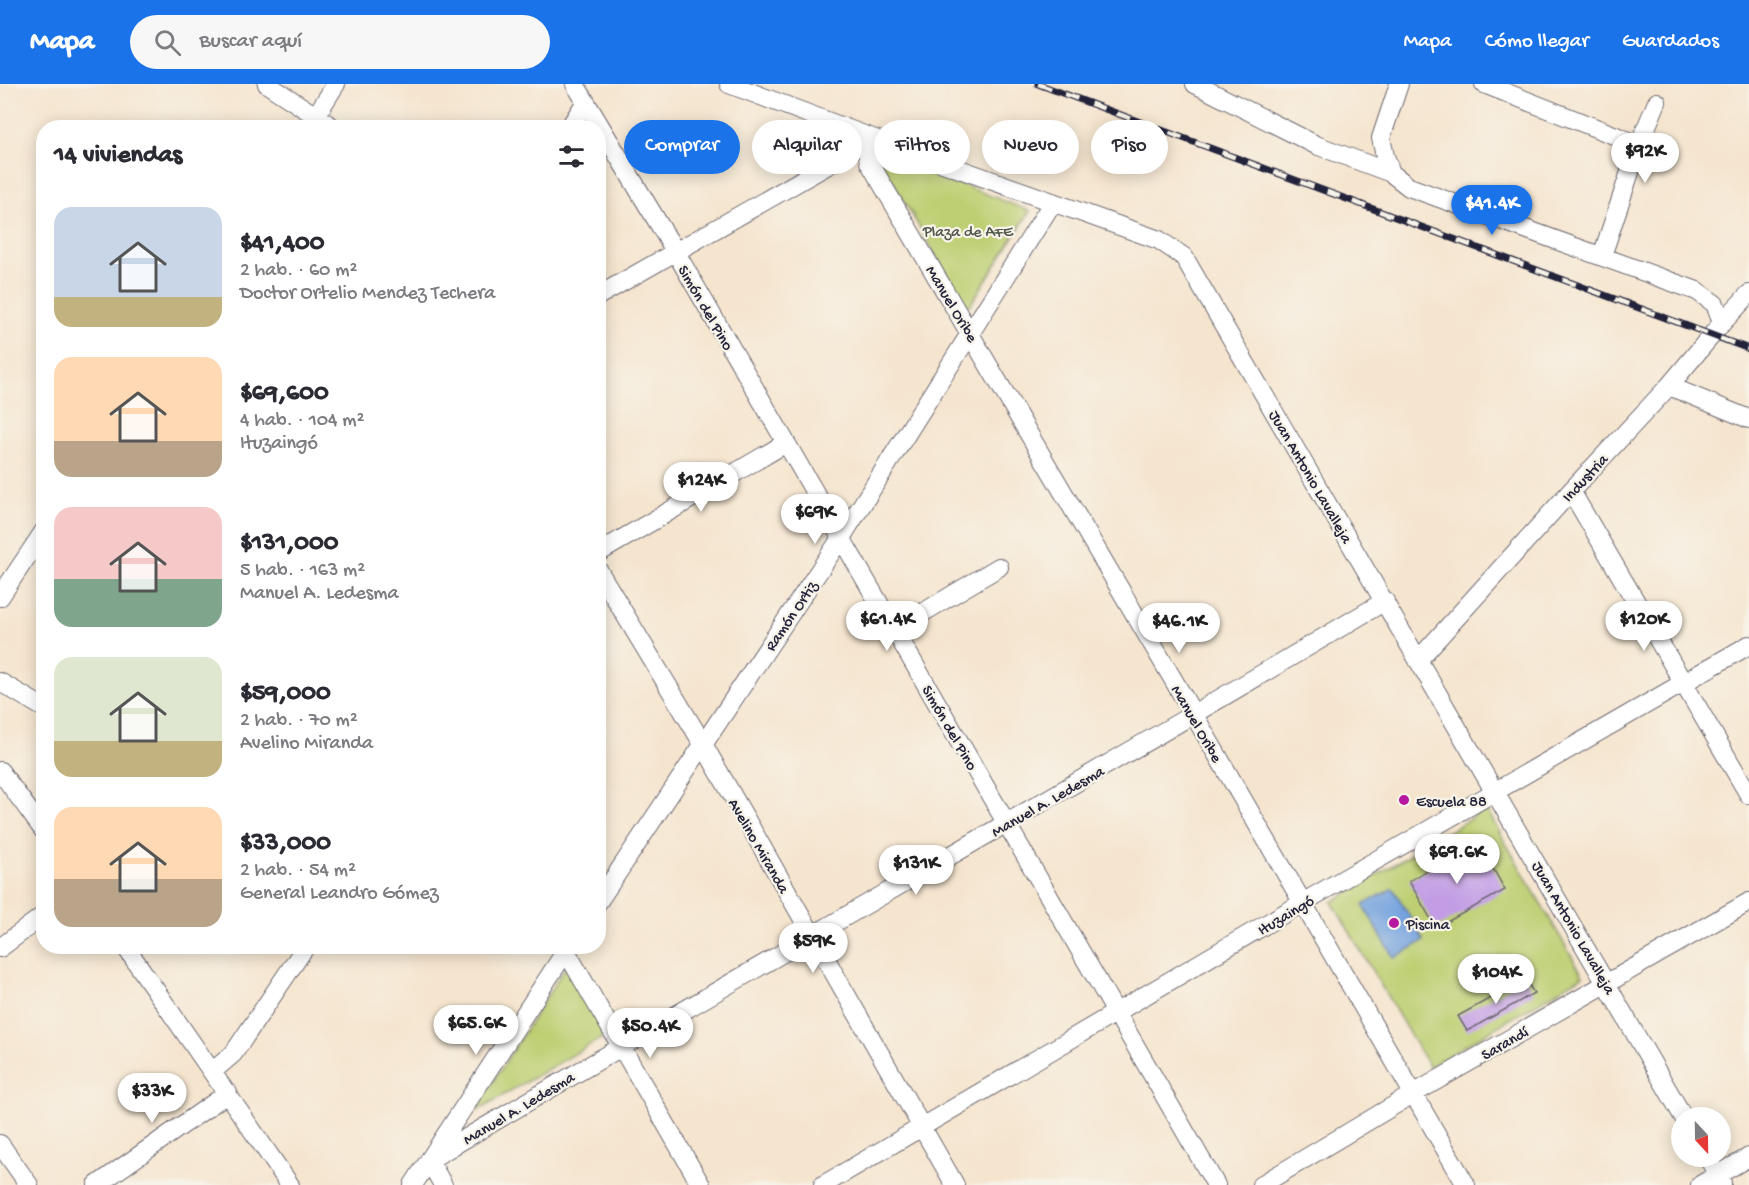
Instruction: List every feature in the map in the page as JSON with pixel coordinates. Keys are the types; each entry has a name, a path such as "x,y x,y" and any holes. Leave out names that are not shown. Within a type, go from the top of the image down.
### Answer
{"street":[{"path":"267,84 310,120"},
{"path":"312,120 336,84"},
{"name":"Simón del Pino","path":"574,84 595,120"},
{"name":"Juan Antonio Lavalleja","path":"729,84 864,135 1159,240 1184,257 1678,1107"},
{"path":"1195,84 1316,145 1391,173 1409,187 1697,291 1715,304 1722,323"},
{"path":"1391,173 1384,156 1381,138 1399,84"},
{"path":"1484,84 1639,145"},
{"path":"1602,256 1639,145 1657,102"},
{"path":"574,120 585,103"},
{"path":"606,291 842,157 864,135"},
{"name":"Manuel Oribe","path":"864,135 869,162 971,332 1466,1185"},
{"name":"Simón del Pino","path":"606,138 675,251 1216,1185"},
{"name":"Ramón Ortiz","path":"606,890 841,538 1053,202"},
{"name":"Industria","path":"1419,659 1669,386 1749,294"},
{"path":"1669,386 1749,419"},
{"path":"606,548 786,443"},
{"path":"1571,491 1749,795"},
{"path":"0,597 36,543"},
{"path":"894,630 999,567"},
{"name":"Avelino Miranda","path":"606,583 703,744 955,1185"},
{"name":"Manuel A. Ledesma","path":"429,1160 621,1046 1194,715 1384,601"},
{"name":"Ituzaingó","path":"823,1185 1116,1015 1302,903 1749,645"},
{"path":"0,682 36,703"},
{"path":"0,771 36,820"},
{"name":"Sarandí","path":"1261,1185 1413,1094 1749,902"},
{"path":"0,948 36,921"},
{"path":"132,954 290,1185"},
{"path":"213,1071 233,1054 301,954"},
{"path":"413,1185 565,954"},
{"path":"571,954 701,1185"},
{"path":"98,1185 228,1093"},
{"path":"0,1144 29,1185"},
{"path":"1700,1185 1720,1180 1749,1156"},
{"path":"429,1160 443,1185"}],"green space":[{"name":"Plaza de AFE","path":"889,174 934,174 1030,211 970,305 965,306"},
{"path":"1486,809 1583,976 1429,1067 1332,902"},
{"path":"566,966 607,1035 474,1112"}],"water":[{"name":"Piscina","path":"1393,888 1424,941 1394,958 1363,905"}],"building":[{"path":"1477,840 1505,890 1436,928 1409,881"},
{"path":"1525,979 1534,993 1467,1031 1458,1016"}],"railway":[{"path":"1038,84 1749,349"}],"place":[{"name":"Escuela 88","path":"1404,800"},
{"name":"Piscina","path":"1394,923"}]}
